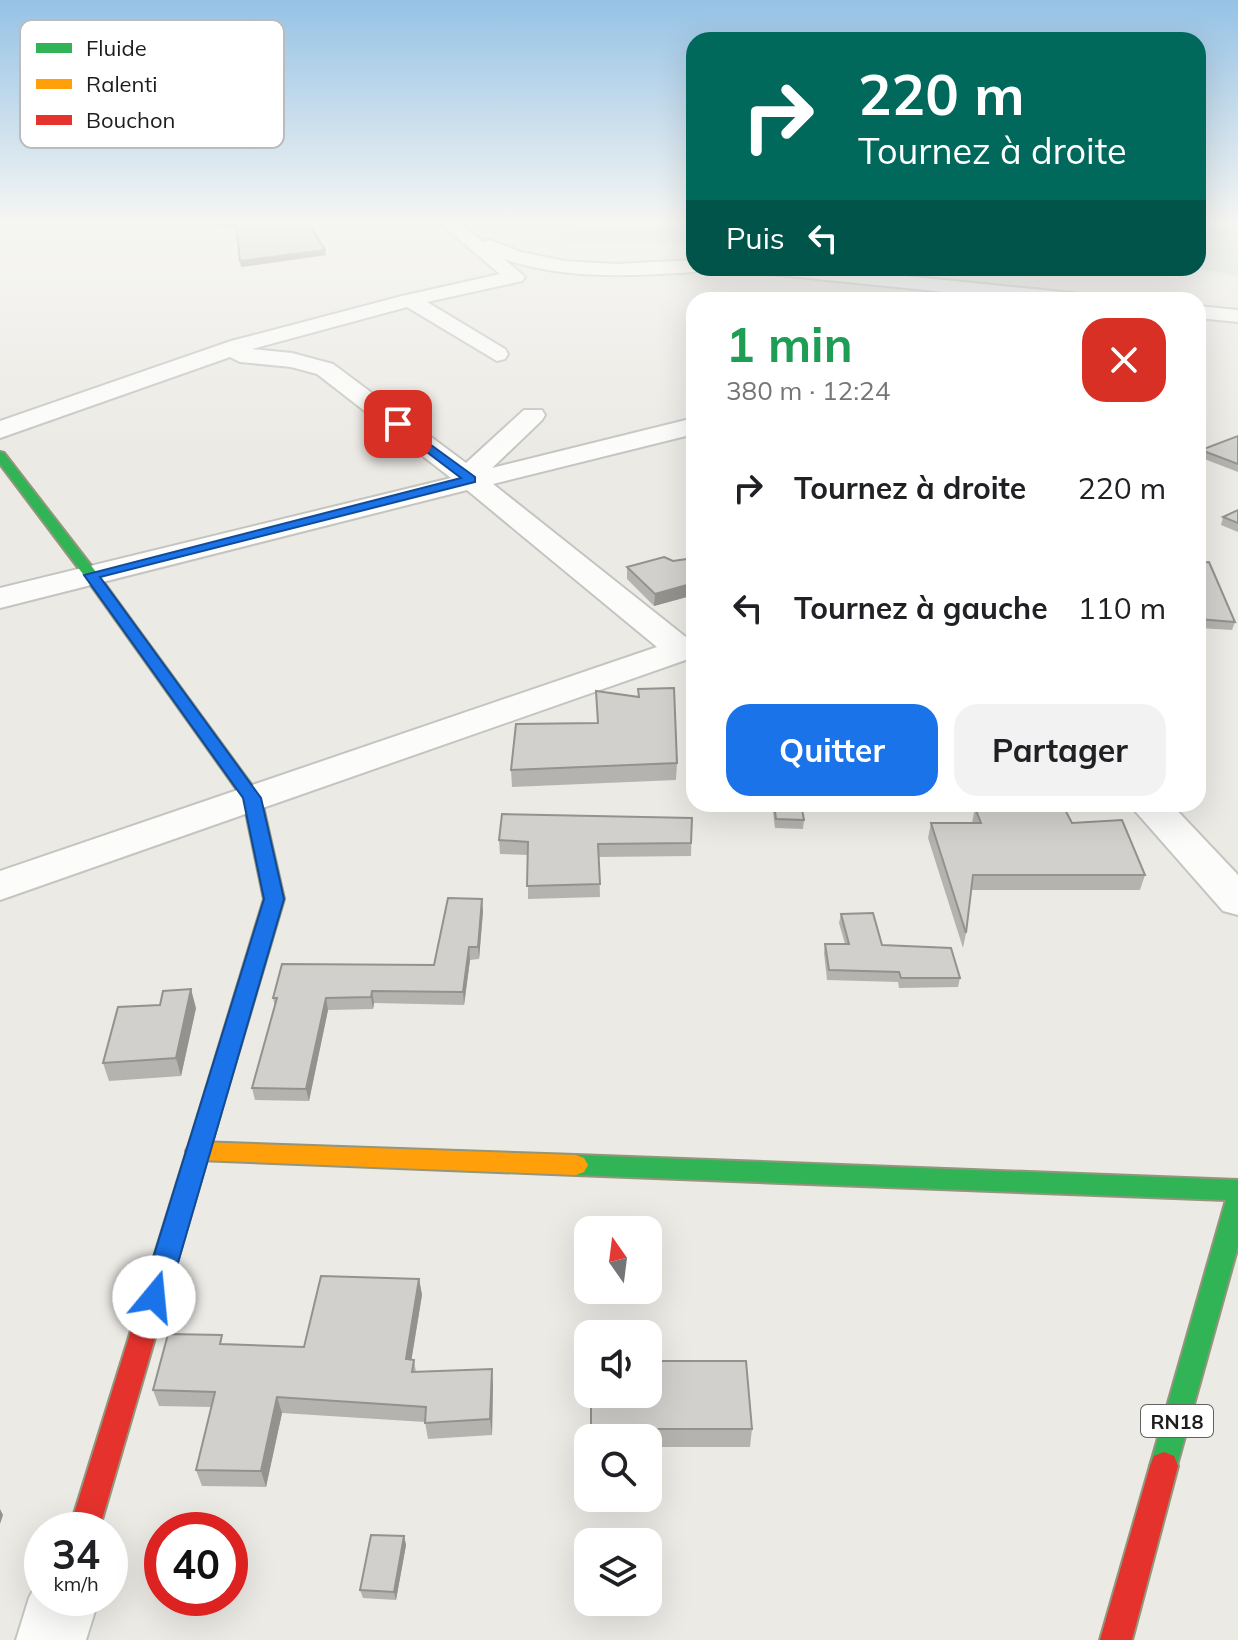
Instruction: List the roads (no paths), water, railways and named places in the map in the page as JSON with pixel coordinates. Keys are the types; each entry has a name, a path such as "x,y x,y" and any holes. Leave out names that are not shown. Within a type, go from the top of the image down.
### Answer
{"street":[{"path":"0,430 218,353 420,298"},
{"path":"409,300 497,354"},
{"path":"1206,313 1238,316"},
{"path":"218,353 292,360 325,369 686,646"},
{"path":"471,480 472,472 533,415"},
{"path":"0,598 686,428"},
{"path":"0,456 91,575 252,798 274,899 89,1512"},
{"path":"0,886 686,649"},
{"path":"1156,812 1238,901"},
{"path":"198,1151 1238,1190"},
{"name":"RN18","path":"1116,1640 1238,1201"},
{"path":"51,1640 58,1616"}]}
